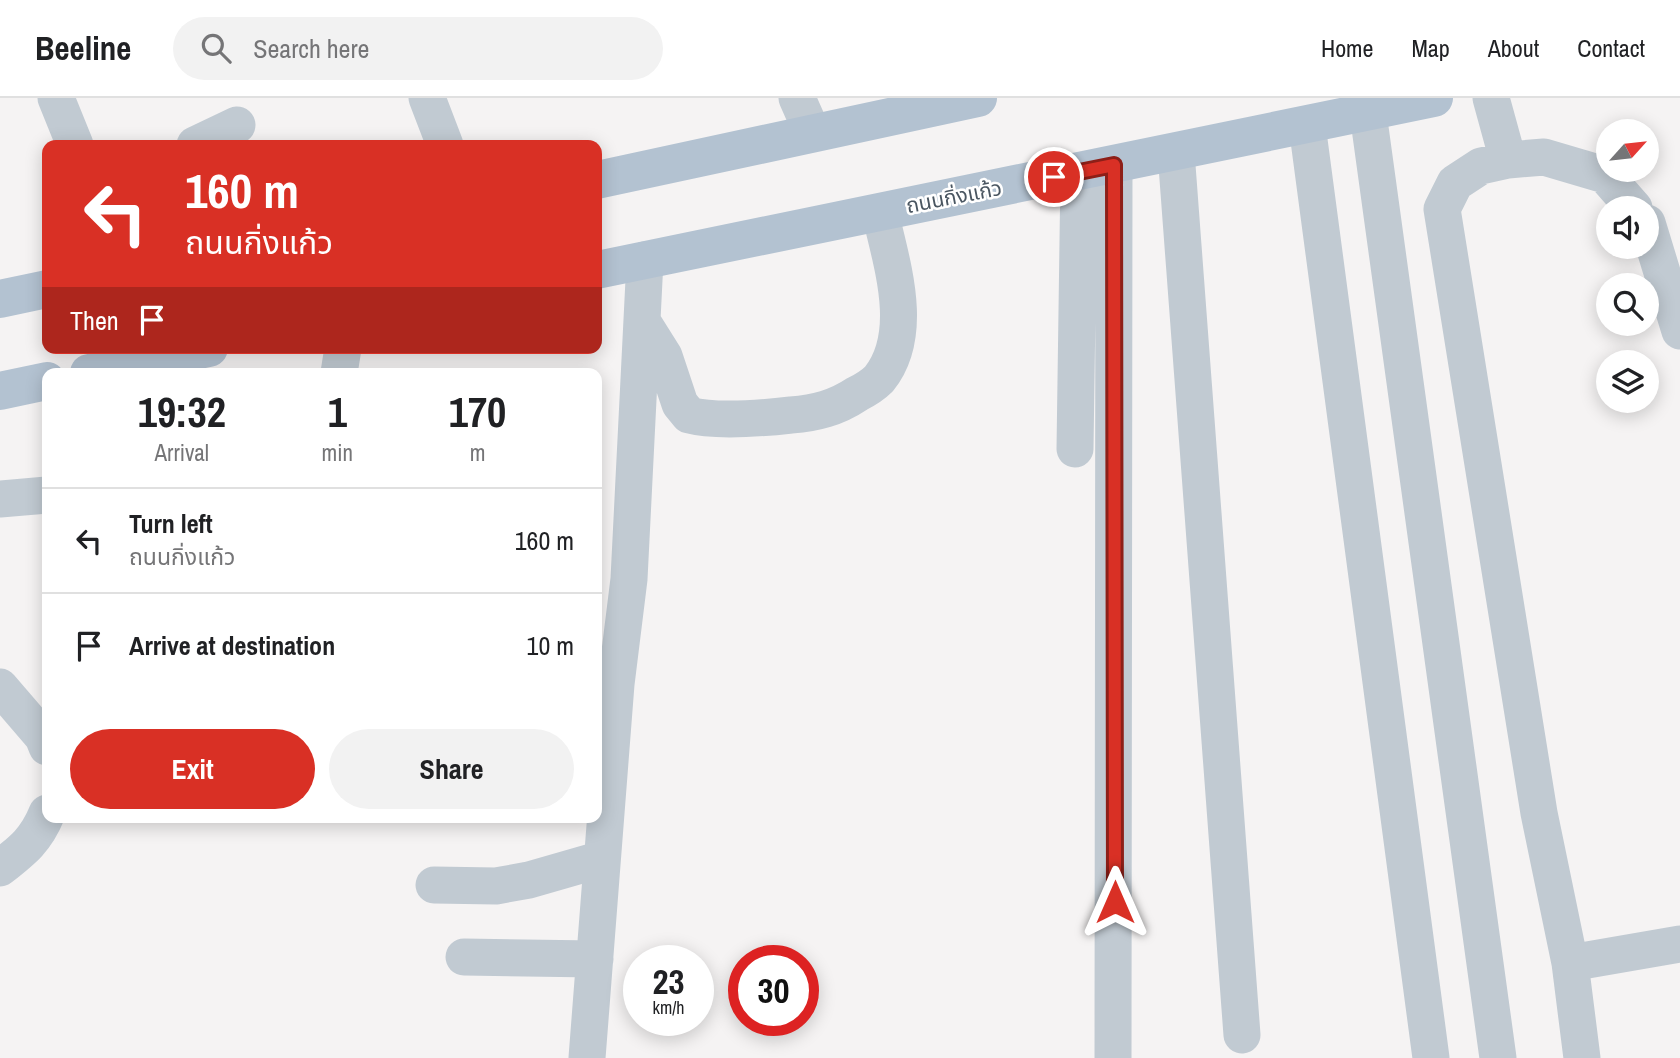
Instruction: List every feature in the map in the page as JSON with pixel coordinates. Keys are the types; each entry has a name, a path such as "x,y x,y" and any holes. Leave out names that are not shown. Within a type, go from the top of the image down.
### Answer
{"main road":[{"path":"602,179 978,98"},
{"name":"ถนนกิ่งแก้ว","path":"602,269 1434,98"},
{"path":"0,299 42,290"},
{"path":"113,368 180,354"},
{"path":"0,391 42,382"}],"street":[{"path":"56,98 73,140"},
{"path":"427,98 443,140"},
{"path":"797,98 812,132"},
{"path":"1491,98 1508,160"},
{"path":"1368,113 1498,1058"},
{"path":"206,140 237,125"},
{"path":"1307,125 1432,1058"},
{"path":"1176,152 1242,1035"},
{"path":"1582,1058 1570,963 1539,813 1442,209 1455,183 1481,166 1508,160 1544,157 1605,175 1623,196"},
{"path":"1075,449 1097,168"},
{"path":"1097,168 1115,850 1113,1058"},
{"path":"642,321 664,356 680,404 689,415 767,418 835,407 877,380 886,369 895,346 899,321 894,275 880,212"},
{"path":"1658,259 1680,331"},
{"path":"587,1058 602,859 606,684 629,579 645,260"},
{"path":"0,499 42,495"},
{"path":"0,687 42,736"},
{"path":"0,868 29,846 43,823"},
{"path":"434,885 496,886 602,859"},
{"path":"1570,963 1680,944"},
{"path":"464,957 595,959"}],"route":[{"path":"1054,177 1114,165 1115,902"}]}
